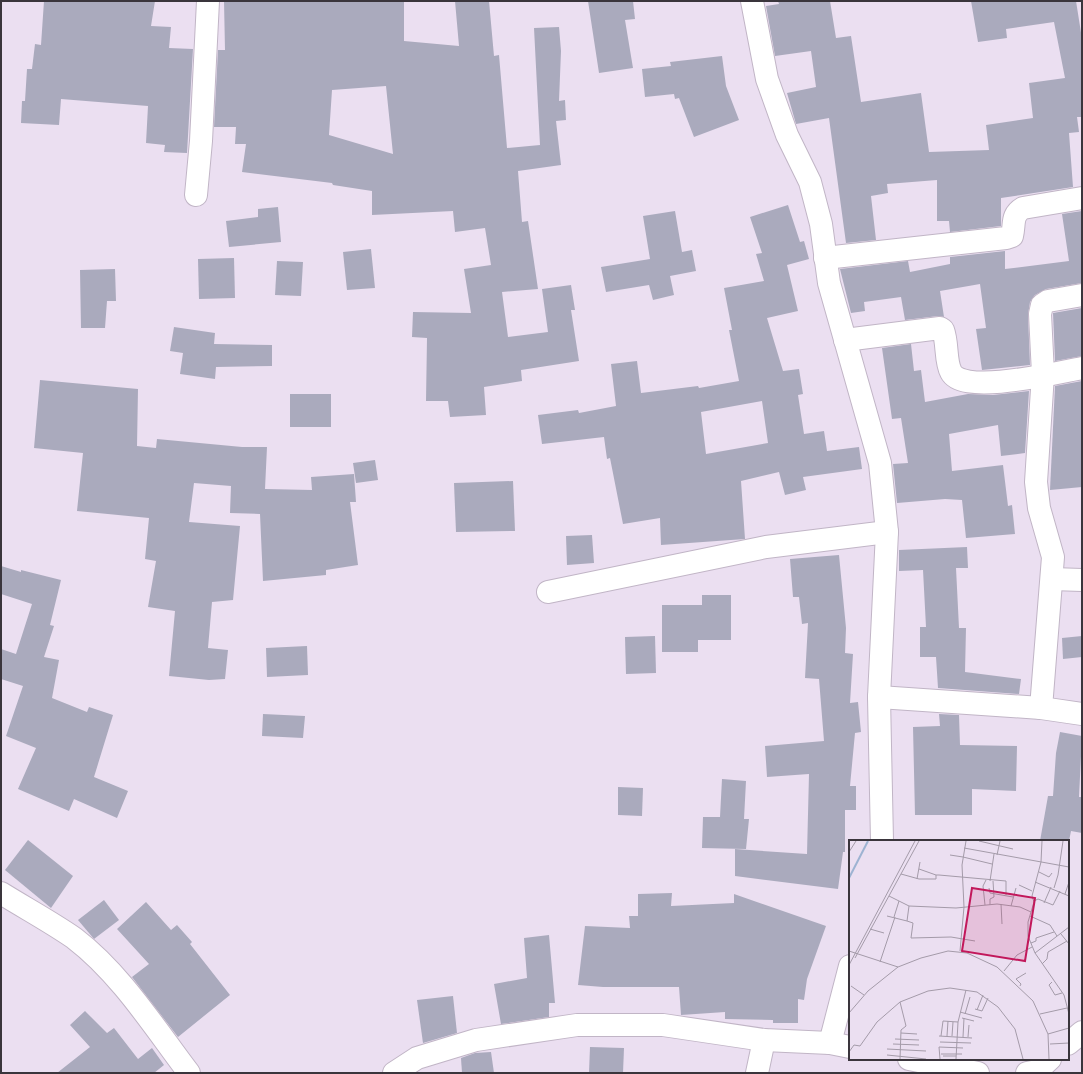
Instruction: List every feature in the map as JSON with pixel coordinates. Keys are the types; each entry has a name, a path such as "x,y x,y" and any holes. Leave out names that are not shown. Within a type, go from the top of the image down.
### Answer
{"street":[{"path":"196,195 201,141 208,1"},
{"path":"752,1 766,79 787,135 810,182 821,224 829,283 880,463 887,532 879,697 882,840"},
{"path":"825,258 1006,238 1012,236 1016,212 1023,208 1082,198"},
{"path":"1041,708 1052,580 1052,551 1039,508 1036,482 1043,374 1040,314 1042,305 1048,301 1082,295"},
{"path":"845,340 940,328 943,330 947,340 948,365 951,373 959,380 986,384 1082,368"},
{"path":"548,592 766,547 887,532"},
{"path":"1052,580 1082,580"},
{"path":"879,697 1041,708 1082,714"},
{"path":"1,893 74,938 100,961 117,979 189,1073"},
{"path":"394,1073 417,1058 476,1040 576,1025 663,1025 764,1040 840,1045 849,974"},
{"path":"1069,1043 1082,1032"},
{"path":"757,1073 764,1040"},
{"path":"914,1060 978,1073"},
{"path":"1027,1073 1036,1070 1049,1060"}],"building":[{"path":"44,1 155,1 151,26 171,27 169,48 193,49 187,153 164,152 165,145 146,143 148,106 61,99 59,125 21,123 22,101 25,101 27,69 32,69 35,44 41,45"},
{"path":"224,1 404,1 404,41 459,46 455,1 489,1 494,56 499,55 507,148 540,145 534,28 559,27 561,51 559,101 565,100 566,120 556,121 561,165 518,171 522,222 528,221 538,289 502,292 508,337 548,332 542,289 571,285 575,310 571,310 579,361 521,370 522,381 484,387 486,415 450,417 448,401 426,401 427,338 412,337 413,312 471,313 464,269 491,265 485,228 455,232 453,211 372,215 372,191 333,185 332,183 242,172 246,144 235,144 236,127 214,127 218,50 225,50","holes":["386,86 393,154 329,135 332,90"]},
{"path":"588,1 633,1 635,19 625,20 633,68 599,73"},
{"path":"778,1 830,1 836,38 851,36 861,102 921,93 929,152 989,150 986,125 1033,118 1029,83 1065,78 1054,22 1006,29 1007,38 978,42 971,1 1076,1 1082,39 1082,117 1077,117 1079,132 1069,133 1073,187 1001,198 1001,226 950,232 949,221 937,221 937,180 887,184 888,193 871,196 876,240 846,243 829,118 796,124 787,93 816,87 811,51 775,56 766,6 779,4"},
{"path":"722,56 726,86 739,120 694,137 679,98 675,99 674,94 645,97 642,69 671,66 670,62"},
{"path":"788,205 800,242 804,241 809,259 787,265 798,311 767,318 783,371 799,369 803,394 798,395 804,434 824,431 827,451 859,447 862,469 803,477 806,490 785,495 779,472 741,481 745,539 661,545 660,518 623,524 610,458 607,459 604,437 542,444 538,415 578,410 579,413 616,406 611,364 637,361 641,393 698,386 699,388 739,381 729,330 732,330 724,288 764,281 756,254 762,253 750,217","holes":["762,401 768,443 706,454 701,412"]},
{"path":"278,207 281,242 229,247 226,221 258,217 258,209"},
{"path":"675,211 682,252 692,250 696,271 670,276 674,295 653,300 649,285 606,292 601,267 650,259 643,216"},
{"path":"1082,211 1082,283 1046,289 1035,295 1030,302 1028,315 1030,365 982,370 976,329 986,328 980,284 940,291 944,317 938,316 905,320 901,297 864,302 865,311 851,313 840,269 908,261 910,272 950,264 950,257 1005,251 1005,269 1069,261 1062,214"},
{"path":"371,249 375,288 347,290 343,252"},
{"path":"234,258 235,298 199,299 198,259"},
{"path":"277,261 303,262 301,296 275,295"},
{"path":"115,269 116,301 107,301 105,328 81,328 80,270"},
{"path":"1082,308 1082,356 1055,361 1053,313"},
{"path":"174,327 215,333 214,344 272,345 272,366 216,367 215,379 180,374 183,353 170,351"},
{"path":"911,344 914,371 921,370 925,402 968,394 993,395 1029,391 1025,453 1001,456 998,425 949,434 952,471 1003,465 1008,506 1012,505 1015,534 966,538 962,500 945,499 897,503 893,464 908,463 901,418 892,419 882,348"},
{"path":"40,380 138,389 137,446 156,448 157,439 242,447 267,447 265,489 312,490 311,477 354,474 356,502 350,502 358,565 326,570 326,575 263,581 260,514 230,513 231,486 194,483 189,522 240,526 233,600 212,602 208,648 228,650 225,679 209,680 169,676 175,611 148,607 156,561 145,559 149,518 77,511 83,453 34,448"},
{"path":"1082,381 1082,487 1050,490 1055,386"},
{"path":"290,394 331,394 331,427 290,427"},
{"path":"375,460 378,480 356,483 353,463"},
{"path":"513,481 515,531 456,532 454,483"},
{"path":"592,535 594,563 567,565 566,536"},
{"path":"967,547 968,568 956,568 959,628 966,628 965,672 1021,679 1019,694 938,688 936,657 920,657 920,627 926,627 923,570 899,571 899,550"},
{"path":"839,555 846,628 845,653 853,654 850,703 858,702 861,732 855,733 850,786 856,786 856,810 845,810 845,852 843,852 838,889 735,876 735,849 807,854 809,774 767,777 765,746 824,741 819,679 805,678 808,623 802,624 799,597 793,597 790,559"},
{"path":"1,566 21,572 21,570 61,580 50,625 54,626 44,657 59,660 52,698 87,712 89,707 113,715 94,777 128,791 117,818 74,799 69,811 18,789 36,748 6,736 23,686 1,679 1,649 16,654 32,604 1,594"},
{"path":"702,595 731,595 731,640 698,640 698,652 662,652 662,605 702,605"},
{"path":"655,636 656,673 626,674 625,637"},
{"path":"1082,636 1082,657 1063,659 1062,638"},
{"path":"307,646 308,675 267,677 266,648"},
{"path":"263,714 305,716 303,738 262,736"},
{"path":"939,714 959,715 960,745 1017,746 1016,791 972,789 972,815 915,815 913,727 940,726"},
{"path":"1060,732 1082,736 1079,797 1082,797 1082,833 1071,831 1069,841 1040,840 1048,796 1053,796 1056,753"},
{"path":"722,779 746,781 744,819 749,819 746,849 702,848 703,817 720,817"},
{"path":"618,787 643,788 642,816 618,815"},
{"path":"28,840 73,876 51,908 5,870"},
{"path":"672,893 671,906 734,903 734,894 826,926 807,979 804,1000 798,999 798,1023 773,1023 773,1020 725,1019 725,1012 681,1015 679,987 603,987 578,985 585,926 630,928 629,916 638,916 638,894"},
{"path":"104,900 119,920 94,939 78,920"},
{"path":"146,902 171,930 177,925 192,942 190,944 230,995 178,1037 132,977 149,964 117,929"},
{"path":"549,935 555,1003 549,1003 549,1017 501,1024 494,984 527,978 524,938"},
{"path":"453,996 457,1033 423,1043 417,1000"},
{"path":"85,1011 107,1033 114,1028 138,1059 152,1048 164,1065 154,1073 57,1073 90,1047 70,1025"},
{"path":"590,1047 624,1048 623,1073 589,1073"},
{"path":"491,1052 494,1073 462,1073 461,1058 475,1053"}]}
